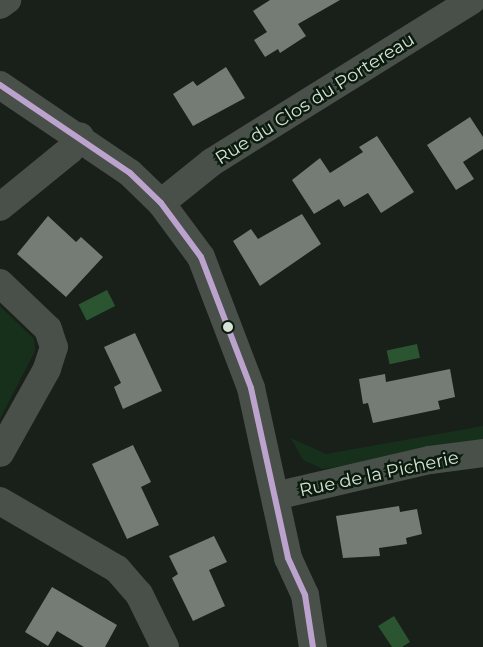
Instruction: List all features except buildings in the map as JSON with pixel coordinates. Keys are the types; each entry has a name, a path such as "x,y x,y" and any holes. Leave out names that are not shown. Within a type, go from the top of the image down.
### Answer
{"street":[{"path":"0,5 7,0"},
{"name":"Rue du Clos du Portereau","path":"161,203 212,162 472,0"},
{"path":"0,85 80,136 161,203 197,250 215,288 251,388 288,558 305,595 313,647"},
{"path":"0,206 70,150 80,136"},
{"path":"0,283 48,329 54,346 47,369 0,453"},
{"name":"Rue de la Picherie","path":"275,496 430,460 483,453"},
{"path":"0,501 117,569 139,594 165,647"}],"shaded area":[{"path":"107,290 115,306 87,321 78,305"},
{"path":"0,306 34,339 35,351 0,419"},
{"path":"417,344 420,358 390,364 387,350"},
{"path":"483,426 483,443 323,469 303,460 291,438 326,454"},
{"path":"394,616 410,642 402,647 392,647 378,626"}],"transit line":[{"path":"0,85 130,173 161,203 201,257 251,388 288,558 305,595 313,647"}]}
